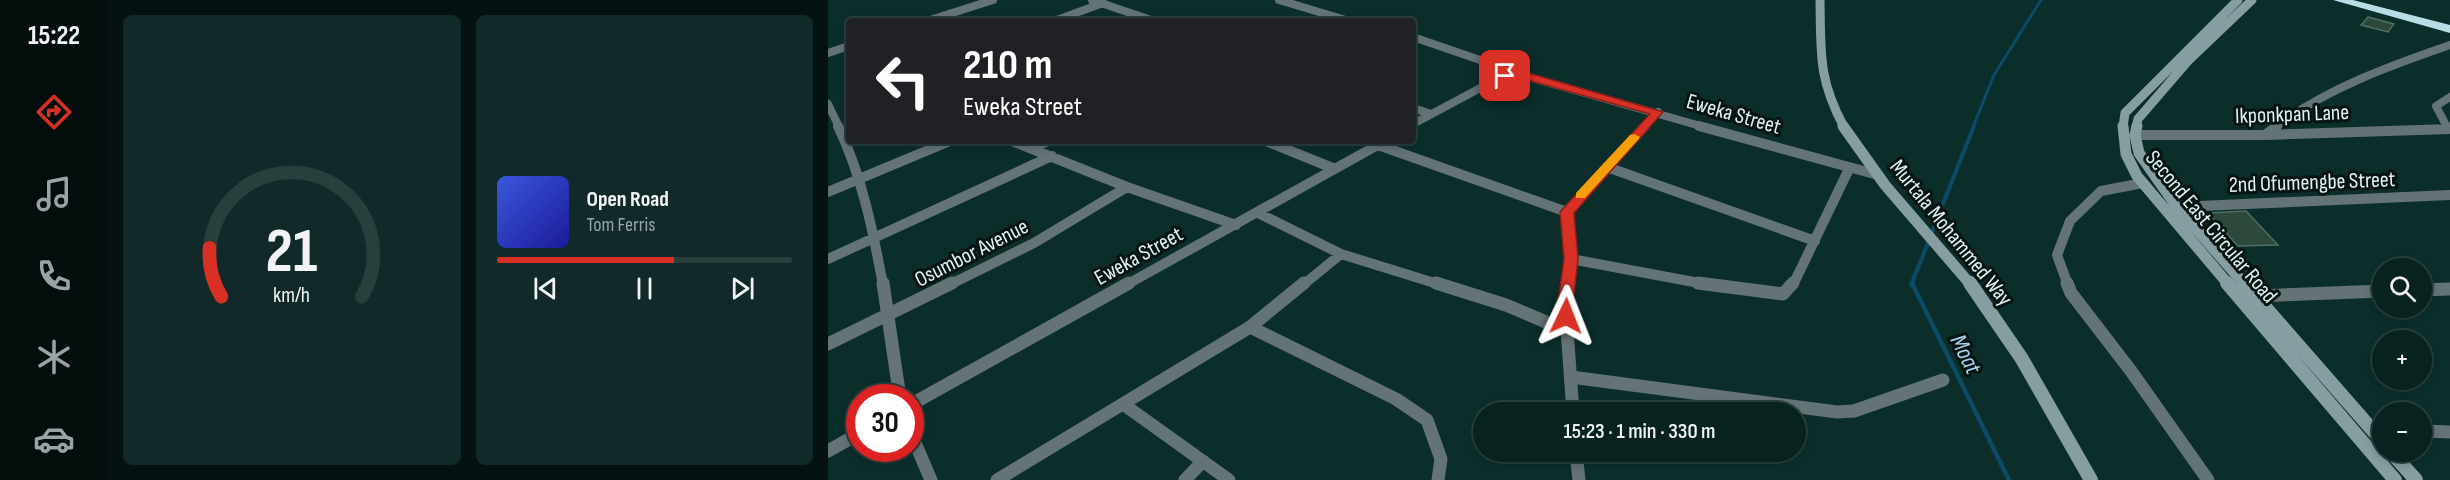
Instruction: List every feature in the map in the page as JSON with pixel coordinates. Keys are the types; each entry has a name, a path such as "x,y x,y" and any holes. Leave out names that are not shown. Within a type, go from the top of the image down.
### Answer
{"highway":[{"path":"2339,0 2450,29"},
{"path":"2361,0 2450,23"}],"main road":[{"name":"Murtala Mohammed Way","path":"1820,0 1821,68 1826,88 1850,138 1878,175 1975,289 2034,378 2091,480"},
{"name":"Second East Circular Road","path":"2238,0 2125,113 2121,128 2124,152 2143,183 2395,480"},
{"name":"Second East Circular Road","path":"2252,0 2161,89 2138,119 2135,135 2139,153 2177,207 2372,424"},
{"path":"2400,462 2416,480"}],"street":[{"path":"936,18 993,0"},
{"path":"1092,0 1146,18"},
{"path":"1063,18 1122,0"},
{"path":"1279,0 1328,18"},
{"path":"1416,38 1525,75"},
{"path":"2265,135 2291,114 2375,70 2450,45"},
{"path":"828,53 846,47"},
{"name":"Eweka Street","path":"1416,122 1499,78 1525,75 1850,169 1878,175"},
{"path":"2449,128 2436,106 2450,97"},
{"path":"828,104 840,126 858,180 873,238 898,384"},
{"path":"1416,109 1431,114"},
{"path":"1573,402 1565,302 1571,259 1567,212 1658,112"},
{"path":"828,130 840,126"},
{"name":"Ikponkpan Lane","path":"2135,135 2265,135 2449,128"},
{"path":"828,192 944,144"},
{"path":"1021,144 1127,187 1236,225"},
{"path":"1032,148 1041,144"},
{"path":"1273,144 1335,169"},
{"name":"Eweka Street","path":"924,397 1380,144"},
{"path":"1385,144 1567,212"},
{"path":"828,259 1052,156"},
{"path":"1607,167 1815,241"},
{"path":"1571,259 1679,281 1783,294 1791,286 1850,169"},
{"path":"2143,183 2101,191 2070,221 2057,255 2071,293 2131,371 2208,480"},
{"name":"Osumbor Avenue","path":"828,344 1034,243 1127,187"},
{"name":"2nd Ofumengbe Street","path":"2177,207 2450,195"},
{"path":"1258,213 1341,254 1506,304 1567,331"},
{"path":"997,480 1250,327 1341,254"},
{"path":"2432,290 2450,289"},
{"path":"2256,296 2372,291"},
{"path":"1250,327 1396,399 1428,420 1441,459 1438,480"},
{"path":"1571,377 1836,412 1854,411 1943,380"},
{"path":"1123,404 1229,480"},
{"path":"2432,431 2450,432"},
{"path":"828,451 846,441"},
{"path":"1185,480 1203,461"},
{"path":"923,462 931,480"},
{"path":"1577,462 1579,480"}],"building":[{"path":"2368,17 2394,24 2388,32 2361,25"},
{"path":"2246,211 2278,245 2238,246 2208,213"}],"waterway":[{"name":"Moat","path":"1973,127 1994,75 2041,0"},
{"name":"Moat","path":"1931,234 1974,126"},
{"name":"Moat","path":"1911,285 1928,243"},
{"name":"Moat","path":"1912,283 2009,480"}],"slow traffic":[{"path":"1580,195 1634,137"}],"route":[{"path":"1505,76 1525,75 1658,112 1567,212 1571,259 1565,302 1566,316"}]}
